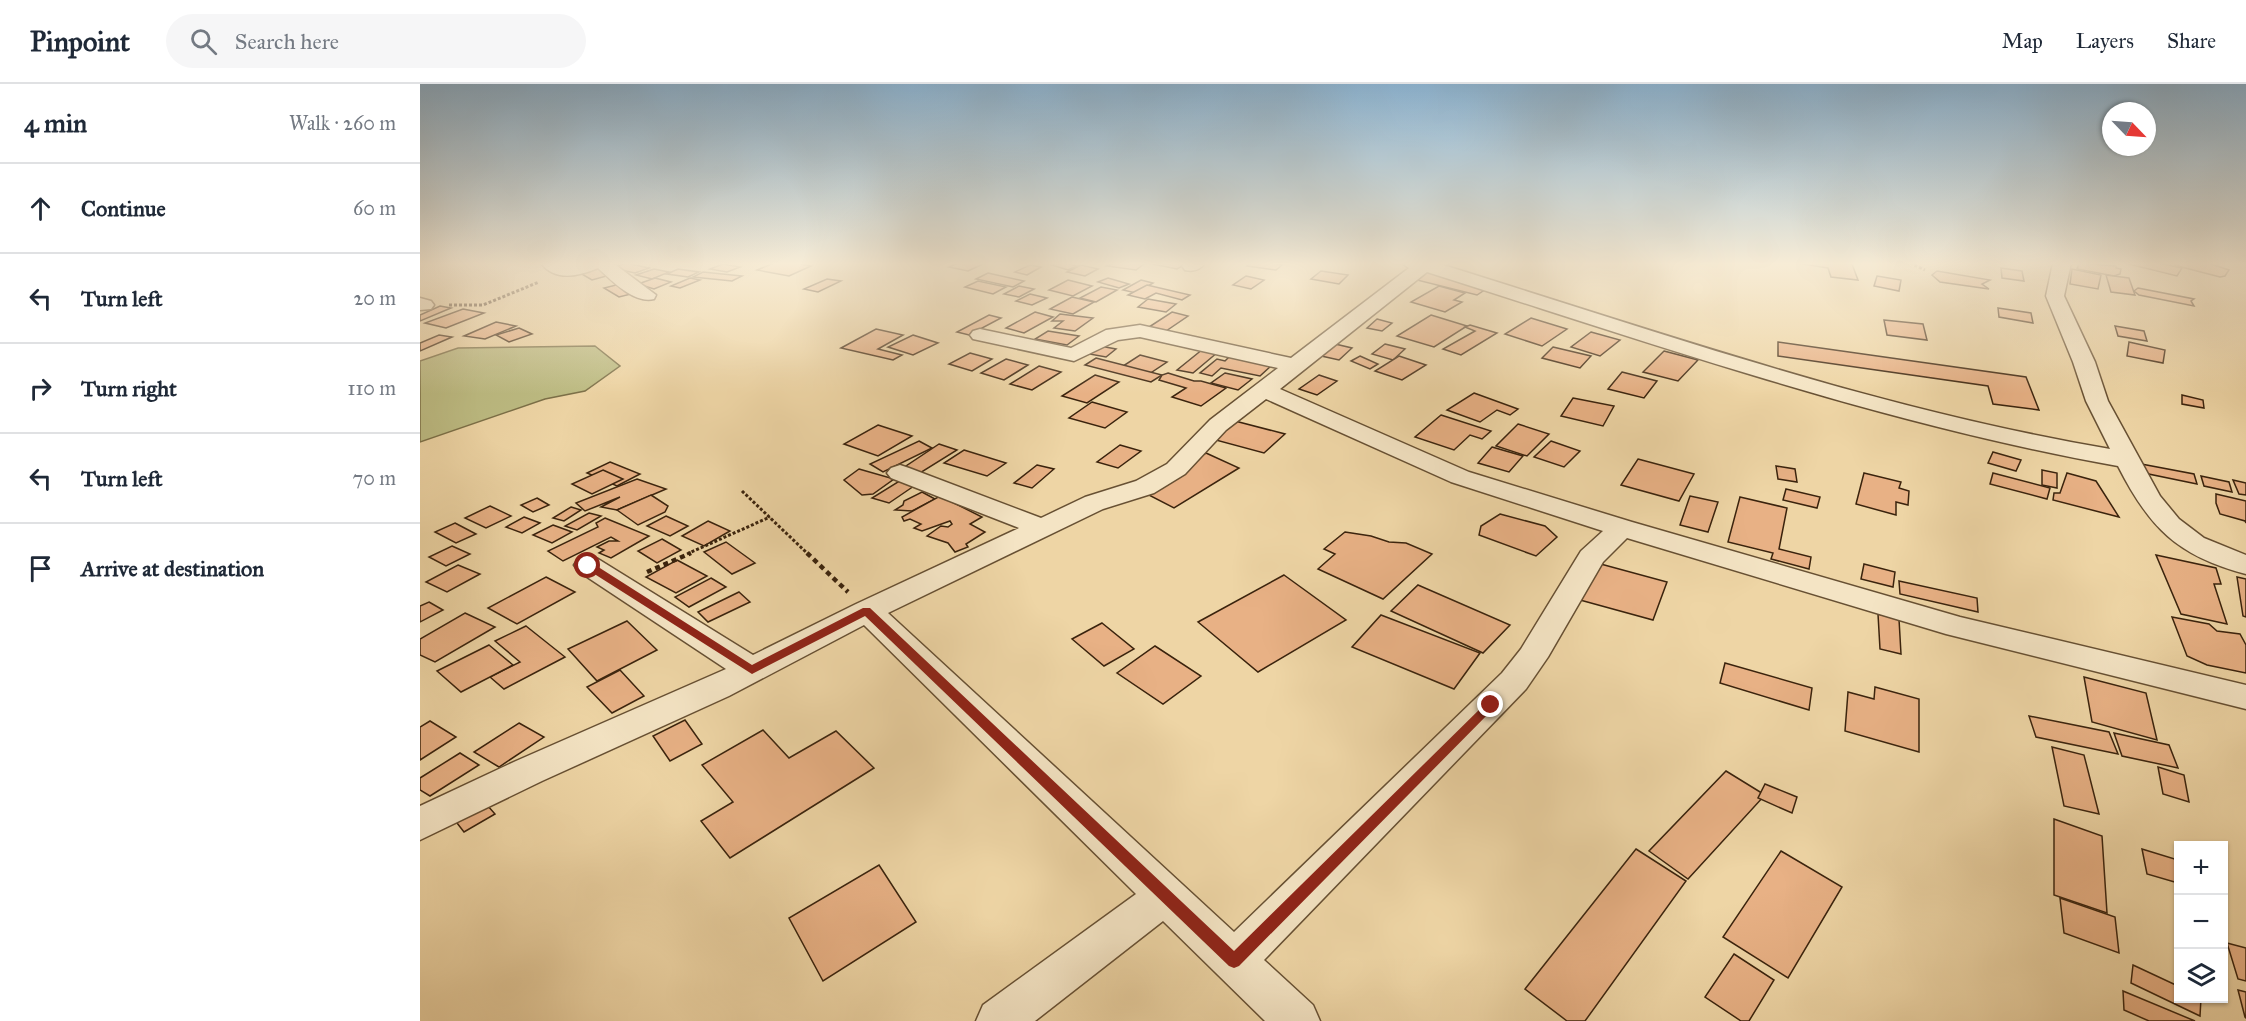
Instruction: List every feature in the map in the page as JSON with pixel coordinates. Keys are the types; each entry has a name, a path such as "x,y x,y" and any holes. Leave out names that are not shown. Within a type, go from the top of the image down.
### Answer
{"street":[{"path":"420,824 529,771 717,688 867,611 1094,503 1160,480 1176,469 1218,425 1297,366 1369,307"},
{"path":"1556,307 1907,413 1979,431 2128,460"},
{"path":"2060,307 2084,362 2097,401 2148,500 2169,525 2194,544 2246,566"},
{"path":"980,335 1074,355 1113,334 1140,331 1297,366"},
{"path":"1264,390 1460,477 1622,528 1957,627 2246,697"},
{"path":"900,473 1042,528"},
{"path":"1234,961 1514,681 1532,657 1591,557 1622,528"},
{"path":"588,566 621,584 752,670"},
{"path":"867,611 1298,1021"},
{"path":"999,1021 1166,895"}],"path":[{"path":"742,491 825,568 867,611"},
{"path":"621,584 770,517"}],"shaded area":[{"path":"595,346 620,366 585,391 545,399 420,442 420,361 458,348"}],"building":[{"path":"438,307 451,308 420,321 420,315"},
{"path":"1054,307 1086,307 1073,314 1050,309"},
{"path":"1138,307 1173,307 1166,312"},
{"path":"1427,307 1454,307 1445,312"},
{"path":"1998,308 2031,313 2033,323 1999,317"},
{"path":"463,309 484,313 446,328 425,323"},
{"path":"1035,312 1053,317 1024,333 1006,328"},
{"path":"1172,312 1188,316 1166,331 1149,327"},
{"path":"1060,314 1093,318 1075,331 1054,328 1063,321 1052,321"},
{"path":"989,315 1001,318 969,335 957,332"},
{"path":"1431,315 1467,326 1434,347 1397,336"},
{"path":"1531,318 1567,329 1542,346 1505,334"},
{"path":"1377,319 1392,323 1382,331 1367,328"},
{"path":"1884,320 1923,324 1927,340 1887,335"},
{"path":"496,322 516,326 485,339 464,336"},
{"path":"1470,325 1497,333 1461,355 1443,349 1475,331 1465,327"},
{"path":"2115,326 2144,331 2147,341 2118,336"},
{"path":"519,328 532,334 509,342 496,335"},
{"path":"876,329 903,335 878,349 902,355 893,360 841,348"},
{"path":"1048,331 1079,336 1067,345 1035,339"},
{"path":"1591,332 1620,340 1600,356 1571,347"},
{"path":"439,335 452,337 420,351 420,343"},
{"path":"913,335 938,343 913,355 888,347"},
{"path":"1778,342 2026,377 2039,410 1993,404 1988,386 1778,356"},
{"path":"2129,342 2165,350 2163,363 2127,356"},
{"path":"1331,343 1352,348 1339,360 1317,355"},
{"path":"1385,344 1405,349 1393,360 1372,354"},
{"path":"1100,346 1116,349 1106,357 1084,353"},
{"path":"1553,347 1591,356 1580,368 1542,358"},
{"path":"1203,349 1218,352 1193,373 1177,370"},
{"path":"1664,351 1698,360 1678,381 1643,372"},
{"path":"970,353 992,359 972,371 949,364"},
{"path":"1140,355 1167,362 1149,374 1123,366"},
{"path":"1230,356 1272,365 1260,376 1221,368 1212,376 1200,373 1217,359 1225,361"},
{"path":"1360,356 1378,364 1370,369 1351,361"},
{"path":"1399,356 1426,365 1402,380 1375,371"},
{"path":"1096,358 1162,375 1151,382 1085,365"},
{"path":"1006,359 1028,365 1004,380 981,373"},
{"path":"1039,366 1061,372 1032,390 1010,384"},
{"path":"1622,372 1657,381 1644,398 1608,389"},
{"path":"1168,373 1226,388 1201,406 1172,397 1186,388 1159,380 1162,375"},
{"path":"1225,373 1252,379 1238,390 1211,383"},
{"path":"1095,375 1119,382 1087,403 1062,396"},
{"path":"1319,375 1337,381 1317,395 1299,389"},
{"path":"1474,393 1518,409 1510,415 1497,410 1480,422 1447,410"},
{"path":"2182,395 2203,400 2204,408 2182,404"},
{"path":"1573,398 1614,406 1603,426 1561,416"},
{"path":"1092,402 1127,412 1105,428 1069,418"},
{"path":"1441,415 1491,431 1482,439 1470,435 1454,450 1415,437"},
{"path":"1235,421 1285,434 1264,453 1212,439"},
{"path":"1518,424 1549,434 1527,456 1496,446"},
{"path":"878,425 912,436 878,456 844,444"},
{"path":"919,441 932,448 883,472 870,464"},
{"path":"1551,441 1580,451 1564,467 1534,457"},
{"path":"939,444 957,450 920,473 903,468"},
{"path":"1120,445 1141,451 1118,468 1097,462"},
{"path":"1492,447 1523,456 1509,472 1478,463"},
{"path":"964,450 1006,463 987,476 944,463"},
{"path":"1993,452 2021,460 2016,471 1988,463"},
{"path":"1206,453 1239,468 1174,508 1141,491"},
{"path":"1638,459 1694,474 1679,501 1621,485"},
{"path":"610,462 640,474 617,486 587,473"},
{"path":"2136,463 2194,474 2197,484 2139,472"},
{"path":"1037,465 1054,469 1032,488 1014,483"},
{"path":"1776,466 1795,469 1797,482 1778,479"},
{"path":"859,469 894,479 873,494 862,495 844,480"},
{"path":"603,470 623,479 592,494 572,484"},
{"path":"2042,470 2057,473 2057,488 2042,485"},
{"path":"1864,473 1901,482 1899,488 1909,491 1908,505 1896,502 1896,515 1856,504"},
{"path":"1993,473 2050,488 2047,499 1990,484"},
{"path":"2067,473 2096,481 2119,517 2053,500 2054,493 2060,493"},
{"path":"2201,476 2229,482 2232,492 2204,486"},
{"path":"637,479 666,489 617,510 601,507 620,497 585,511 576,503"},
{"path":"901,480 914,486 889,503 872,498"},
{"path":"2233,480 2246,483 2246,495 2239,494"},
{"path":"1786,489 1820,497 1817,508 1783,500"},
{"path":"922,492 935,499 912,511 895,510 903,505 904,501"},
{"path":"2216,494 2246,501 2246,523 2220,514"},
{"path":"651,495 668,506 665,512 638,525 617,510"},
{"path":"940,496 982,517 970,524 985,532 966,544 968,547 955,552 948,543 927,536 941,526 948,527 952,524 950,521 922,531 914,528 921,524 910,519 904,521 902,517"},
{"path":"1690,496 1718,502 1708,532 1680,525"},
{"path":"1740,497 1787,508 1779,549 1811,557 1809,569 1771,559 1773,553 1728,542"},
{"path":"537,498 549,505 533,512 521,505"},
{"path":"490,506 511,516 486,528 465,518"},
{"path":"571,507 581,510 564,521 553,518"},
{"path":"589,513 601,516 577,530 565,526"},
{"path":"1500,514 1545,526 1557,537 1536,556 1479,535 1481,526"},
{"path":"666,516 688,526 670,536 647,526"},
{"path":"524,517 540,523 522,533 506,527"},
{"path":"605,518 649,536 611,558 599,553 604,550 597,547 609,541 618,541 611,537 563,561 548,551 598,527 596,523"},
{"path":"708,521 730,531 704,546 682,536"},
{"path":"455,523 476,534 456,543 435,532"},
{"path":"553,525 572,532 552,543 533,535"},
{"path":"1345,532 1371,536 1389,542 1406,543 1432,554 1383,599 1318,569 1335,554 1324,549"},
{"path":"662,539 681,550 657,563 638,551"},
{"path":"726,542 755,563 732,574 704,552"},
{"path":"452,546 470,554 446,566 429,557"},
{"path":"2156,555 2216,568 2221,584 2214,584 2227,624 2181,614"},
{"path":"677,560 707,576 676,593 646,577"},
{"path":"1597,563 1667,582 1653,620 1580,600"},
{"path":"1864,564 1895,572 1893,587 1861,579"},
{"path":"458,565 480,574 447,592 426,582"},
{"path":"1284,575 1346,620 1258,672 1198,622"},
{"path":"546,577 575,592 517,624 488,608"},
{"path":"2237,577 2246,579 2246,617 2243,616"},
{"path":"711,578 726,587 689,607 675,597"},
{"path":"1899,581 1977,598 1978,612 1900,594"},
{"path":"1418,585 1510,625 1483,653 1391,611"},
{"path":"739,592 750,602 708,622 698,612"},
{"path":"429,602 443,610 420,622 420,606"},
{"path":"465,613 495,627 435,662 420,655 420,639"},
{"path":"1878,614 1899,619 1901,654 1880,649"},
{"path":"1381,615 1480,653 1454,689 1352,647"},
{"path":"2172,617 2209,624 2217,631 2240,634 2246,645 2246,673 2207,665 2187,656"},
{"path":"627,621 657,650 597,681 568,649"},
{"path":"1102,623 1134,649 1104,666 1072,639"},
{"path":"526,626 565,657 504,689 490,677 520,662 495,641"},
{"path":"489,645 513,665 461,692 437,671"},
{"path":"1155,646 1201,676 1163,704 1117,673"},
{"path":"1725,663 1812,688 1809,710 1720,683"},
{"path":"620,670 644,696 612,713 587,687"},
{"path":"2084,677 2146,693 2157,740 2092,722"},
{"path":"1875,687 1919,699 1919,752 1845,731 1848,692 1874,699"},
{"path":"2029,716 2109,732 2118,754 2036,737"},
{"path":"685,720 702,744 670,761 653,736"},
{"path":"430,721 456,737 420,760 420,727"},
{"path":"519,723 544,737 499,767 474,752"},
{"path":"763,730 789,758 836,731 874,768 730,858 701,821 733,802 702,765"},
{"path":"2114,733 2169,745 2178,768 2122,756"},
{"path":"2052,747 2084,755 2099,814 2064,806"},
{"path":"460,753 479,765 430,796 420,790 420,778"},
{"path":"2158,767 2184,775 2189,802 2163,794"},
{"path":"1726,771 1765,795 1688,879 1649,851"},
{"path":"1765,784 1797,797 1792,813 1758,798"},
{"path":"480,797 495,814 464,832 450,814"},
{"path":"2054,819 2102,836 2107,913 2054,895"},
{"path":"1636,849 1686,881 1585,1021 1567,1021 1525,989"},
{"path":"2142,849 2174,859 2174,882 2147,874"},
{"path":"1781,851 1842,887 1788,978 1723,937"},
{"path":"879,865 916,922 823,981 789,918"},
{"path":"2060,898 2115,917 2119,953 2064,933"},
{"path":"2228,943 2246,948 2246,981 2238,979"},
{"path":"1734,954 1774,980 1749,1021 1741,1021 1705,997"},
{"path":"2133,965 2174,984 2174,1003 2201,1003 2200,1016 2131,983"},
{"path":"2238,990 2246,992 2246,1018 2245,1017"},
{"path":"2123,991 2195,1021 2149,1021 2124,1010"}],"route":[{"path":"588,566 621,584 752,670 867,611 1234,961 1491,705"}]}
